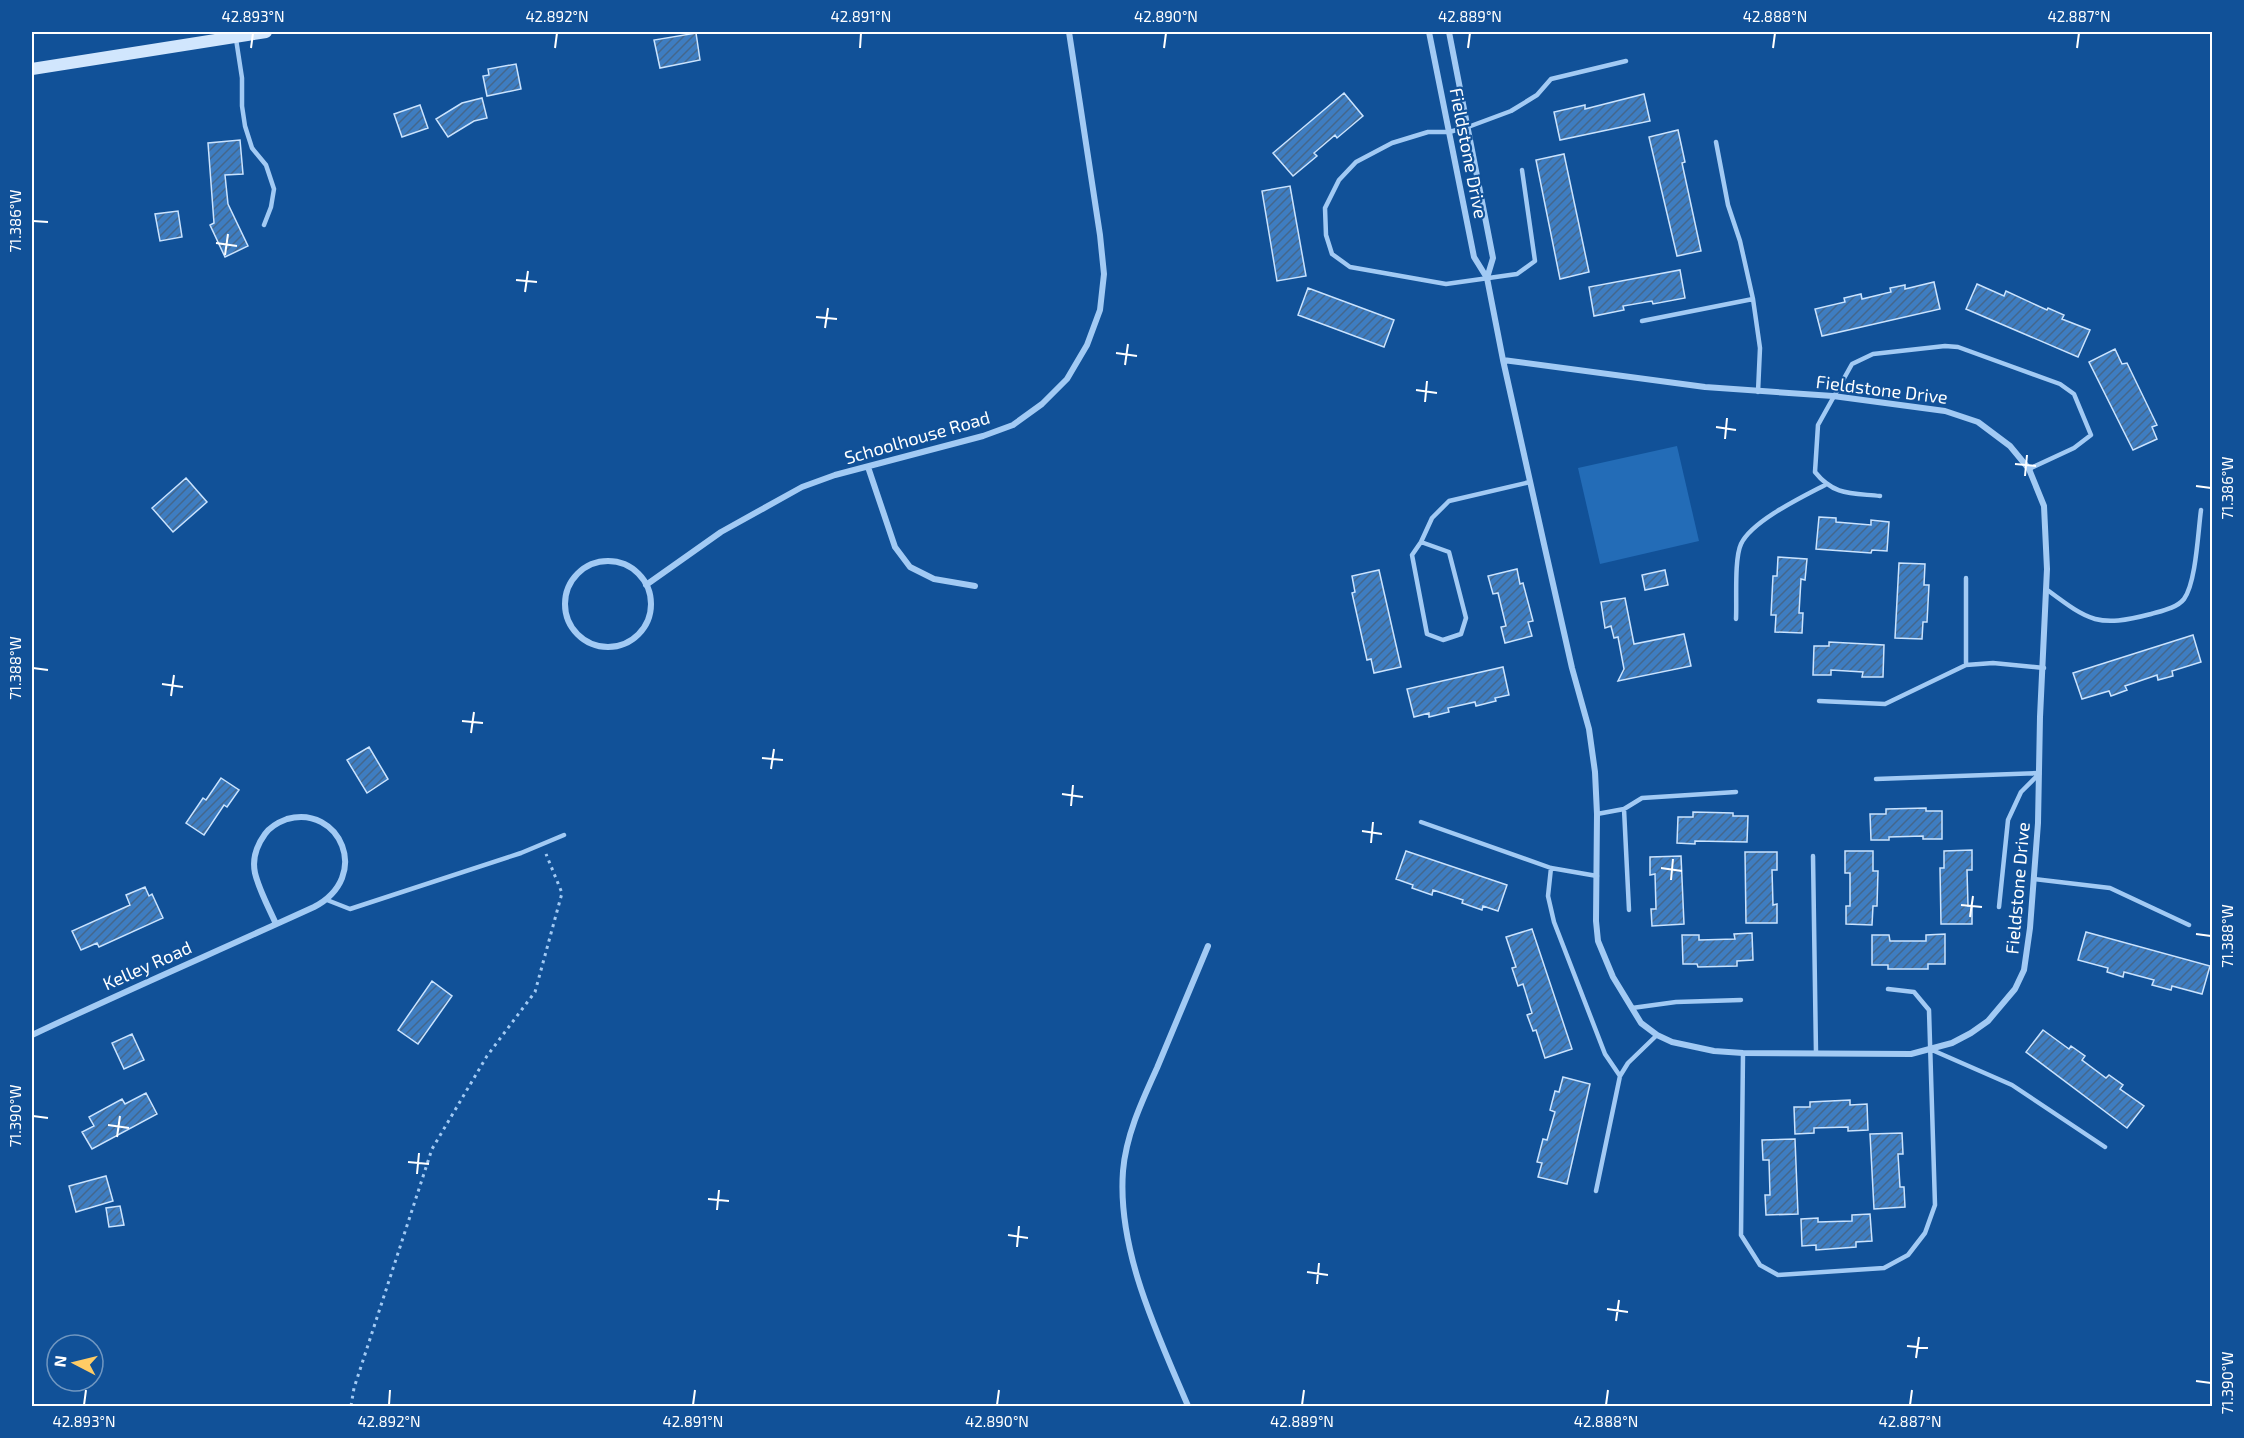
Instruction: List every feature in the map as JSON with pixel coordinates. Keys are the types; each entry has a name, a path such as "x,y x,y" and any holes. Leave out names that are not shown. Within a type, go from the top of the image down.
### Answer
{"main road":[{"path":"32,69 266,32"}],"street":[{"name":"Schoolhouse Road","path":"646,585 721,531 771,502 802,487 868,466 983,436 1013,425 1042,404 1067,380 1087,345 1100,310 1104,274 1069,32"},
{"name":"Fieldstone Drive","path":"1429,32 1474,257 1487,278 1503,360 1572,668 1589,729 1595,772 1597,814 1598,941 1613,977 1641,1023 1657,1035 1672,1042 1714,1051 1911,1054 1952,1043 1988,1021 2015,989 2024,970 2034,879 2044,668 2047,537 2044,506 2029,469 2010,446 1978,422 1945,411 1833,396 1694,386 1503,360"},
{"name":"Fieldstone Drive","path":"1449,32 1493,258 1487,278"},
{"path":"868,466 895,547 910,567 934,579 975,586"},
{"path":"612,561 626,565 638,573 646,585 651,598 646,625 637,636 625,644 612,647 598,646 580,636 567,620 566,591 573,578 584,568 597,562 612,561"},
{"path":"276,924 255,873 255,857 267,831 280,822 294,818 316,820 334,832 342,845 346,860 344,875 338,889 327,900"},
{"name":"Kelley Road","path":"32,1035 327,900"},
{"path":"1188,1407 1133,1263 1124,1222 1123,1171 1131,1130 1208,946"}],"lane":[{"path":"236,36 245,126 252,148 266,165 274,189 271,207 264,225"},
{"path":"1521,170 1535,261 1517,274 1446,284 1350,267 1332,254 1326,235 1325,208 1339,180 1356,162 1392,143 1428,132 1449,132 1468,127 1511,111 1537,95 1551,80 1626,61"},
{"path":"1716,142 1728,205 1740,241 1753,299 1760,348 1758,392"},
{"path":"1642,321 1753,299"},
{"path":"1880,496 1842,491 1825,485 1815,472 1818,425 1852,364 1873,354 1945,346 1958,347 2060,384 2074,394 2091,435 2074,448 2029,469"},
{"path":"1421,542 1449,552 1466,618 1461,634 1443,640 1427,634 1412,555 1432,518 1449,501 1530,482"},
{"path":"1736,619 1737,568 1741,544 1756,527 1786,506 1825,485"},
{"path":"2046,589 2074,609 2097,621 2122,622 2166,610 2183,601 2191,586 2201,510"},
{"path":"1966,578 1966,665"},
{"path":"1819,701 1885,704 1966,665 1992,663 2044,668"},
{"path":"1876,778 2040,773"},
{"path":"1999,907 2008,820 2021,792 2040,773"},
{"path":"1597,814 1624,809 1642,798 1736,792"},
{"path":"1624,809 1629,910"},
{"path":"1421,822 1551,868 1597,876"},
{"path":"327,900 350,909 564,835"},
{"path":"1813,856 1816,1053"},
{"path":"1551,868 1548,896 1554,922 1605,1054 1620,1076"},
{"path":"2034,879 2110,888 2189,925"},
{"path":"1743,1053 1742,1235 1760,1265 1778,1275 1884,1268 1908,1255 1925,1233 1935,1205 1929,1010 1914,992 1888,989"},
{"path":"1632,1008 1676,1002 1741,1000"},
{"path":"1596,1191 1620,1076 1628,1064 1657,1035"},
{"path":"1932,1050 2012,1085 2105,1147"}],"path":[{"path":"351,1407 354,1388 432,1149 487,1056 535,992 562,893 541,844"}],"shaded area":[{"path":"1677,446 1699,541 1600,564 1578,468"}],"building":[{"path":"696,33 700,60 660,68 654,40"},
{"path":"516,64 521,89 487,96 483,76 489,75 488,69"},
{"path":"1344,93 1363,116 1337,138 1335,135 1314,153 1317,156 1293,176 1273,153"},
{"path":"1644,94 1650,121 1560,140 1554,112 1585,105 1585,109"},
{"path":"482,98 487,118 474,121 448,137 436,119 462,103"},
{"path":"420,105 428,128 402,137 394,114"},
{"path":"1678,130 1685,162 1682,163 1701,251 1677,256 1649,137"},
{"path":"240,140 243,174 225,175 228,204 248,246 225,257 210,225 214,223 208,143"},
{"path":"1564,154 1589,272 1560,279 1536,160"},
{"path":"1290,186 1306,276 1277,281 1262,191"},
{"path":"178,211 182,237 160,241 155,214"},
{"path":"1680,270 1685,298 1653,304 1652,301 1623,306 1624,310 1594,316 1589,287"},
{"path":"1934,282 1940,309 1822,336 1815,309 1845,302 1844,298 1861,294 1862,299 1891,292 1890,288 1905,285 1905,289"},
{"path":"1977,284 2004,296 2006,291 2047,310 2048,308 2064,315 2062,319 2090,330 2078,357 1966,309"},
{"path":"1308,288 1394,320 1384,347 1298,315"},
{"path":"2115,349 2122,364 2127,363 2157,425 2152,427 2157,439 2133,450 2089,362"},
{"path":"186,478 207,502 173,532 152,508"},
{"path":"1819,517 1836,518 1836,522 1871,525 1871,520 1889,522 1887,551 1872,550 1871,553 1816,549"},
{"path":"1778,557 1807,559 1805,580 1801,579 1799,613 1803,613 1802,633 1775,632 1776,615 1771,615 1773,576 1777,576"},
{"path":"1899,563 1925,564 1924,585 1929,585 1927,622 1923,622 1922,639 1895,638"},
{"path":"1517,569 1533,621 1528,622 1532,636 1505,643 1501,627 1506,626 1498,593 1493,594 1488,576"},
{"path":"1379,570 1401,667 1374,673 1371,659 1367,660 1352,593 1355,592 1352,576"},
{"path":"1665,570 1668,585 1645,590 1642,575"},
{"path":"1625,598 1634,644 1684,634 1691,666 1618,681 1624,669 1618,637 1614,638 1611,626 1605,628 1601,602"},
{"path":"2193,635 2201,662 2172,671 2173,676 2158,680 2157,675 2125,686 2127,690 2111,696 2109,691 2082,699 2073,673"},
{"path":"1829,642 1884,645 1883,677 1862,677 1863,672 1831,670 1831,675 1813,675 1814,646 1829,646"},
{"path":"1503,667 1509,695 1476,706 1475,702 1448,708 1449,712 1429,717 1429,713 1414,717 1407,689"},
{"path":"369,747 388,779 367,793 347,760"},
{"path":"221,778 239,790 227,807 224,805 204,835 186,823 203,798 206,800"},
{"path":"1926,808 1926,811 1942,811 1942,839 1923,839 1923,836 1871,840 1870,814 1886,814 1886,809"},
{"path":"1693,812 1733,813 1733,816 1748,816 1747,842 1677,843 1678,817 1693,817"},
{"path":"1972,850 1972,870 1967,870 1968,906 1972,906 1972,924 1941,924 1940,868 1944,868 1944,851"},
{"path":"1406,851 1507,885 1498,911 1483,906 1482,910 1462,903 1463,900 1433,890 1432,895 1396,879"},
{"path":"1845,851 1873,851 1873,871 1878,871 1877,906 1873,906 1872,925 1846,924 1846,906 1850,906 1850,873 1845,873"},
{"path":"1745,852 1777,852 1777,870 1772,870 1773,905 1777,904 1777,923 1746,923"},
{"path":"1681,856 1684,924 1652,926 1651,909 1656,909 1655,874 1650,875 1650,857"},
{"path":"145,887 149,896 152,894 163,918 99,947 97,943 81,950 72,931 130,905 126,895"},
{"path":"1532,929 1572,1049 1545,1058 1536,1030 1533,1031 1527,1015 1532,1013 1523,984 1518,986 1512,968 1516,967 1506,937"},
{"path":"2086,932 2210,966 2202,994 2172,986 2171,990 2152,985 2154,980 2124,972 2123,977 2107,972 2108,968 2078,960"},
{"path":"1752,933 1753,960 1737,961 1737,966 1698,967 1697,964 1683,964 1682,935 1699,935 1699,940 1735,939 1734,934"},
{"path":"1945,934 1945,964 1928,964 1928,969 1888,969 1888,965 1872,965 1872,935 1889,935 1890,941 1926,941 1926,935"},
{"path":"432,981 452,996 418,1044 398,1030"},
{"path":"2043,1030 2069,1049 2071,1046 2085,1056 2082,1060 2106,1078 2109,1075 2123,1085 2120,1089 2144,1106 2127,1128 2026,1052"},
{"path":"132,1034 144,1060 124,1069 112,1043"},
{"path":"1563,1077 1590,1084 1567,1184 1538,1177 1542,1163 1537,1162 1543,1139 1547,1140 1555,1112 1550,1110 1555,1091 1559,1092"},
{"path":"146,1093 157,1114 92,1149 82,1132 94,1126 89,1117 122,1099 125,1104"},
{"path":"1850,1100 1850,1105 1867,1104 1868,1130 1848,1131 1848,1127 1814,1128 1814,1133 1795,1134 1794,1107 1810,1107 1810,1102"},
{"path":"1902,1133 1903,1154 1898,1154 1900,1187 1904,1187 1905,1207 1874,1209 1870,1134"},
{"path":"1795,1139 1798,1214 1766,1215 1765,1195 1770,1195 1769,1160 1763,1160 1762,1140"},
{"path":"106,1176 113,1201 76,1212 69,1186"},
{"path":"120,1206 124,1225 109,1227 106,1208"},
{"path":"1870,1214 1872,1241 1856,1242 1856,1247 1816,1250 1816,1245 1802,1246 1801,1219 1818,1218 1818,1222 1852,1221 1852,1215"}]}
